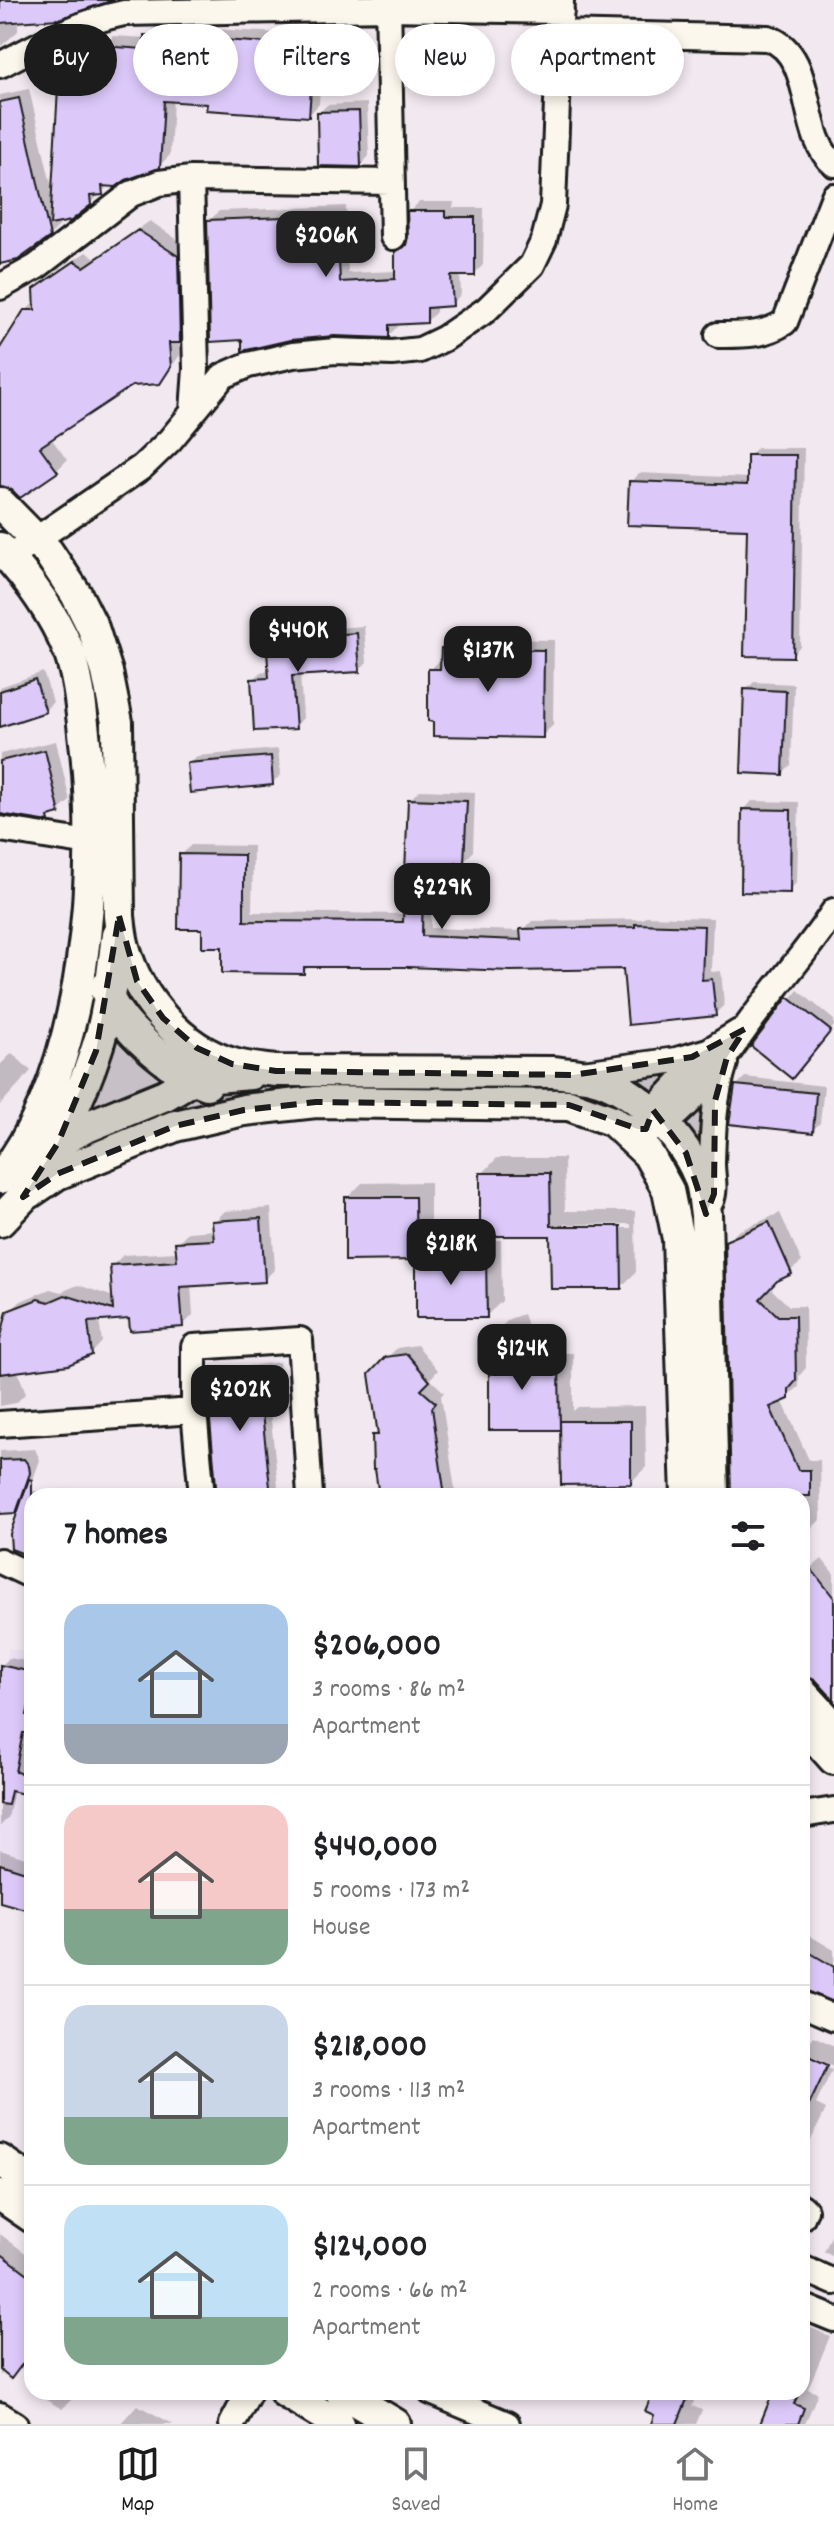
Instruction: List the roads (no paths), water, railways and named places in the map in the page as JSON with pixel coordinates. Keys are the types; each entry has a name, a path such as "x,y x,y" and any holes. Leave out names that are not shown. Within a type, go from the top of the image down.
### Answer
{"street":[{"path":"388,4 393,237"},
{"path":"0,65 71,29 124,13 388,4 561,15 768,38 780,42 796,63 821,147 834,164"},
{"path":"276,1071 232,1064 197,1048 163,1018 137,981 123,946 69,650 46,607 4,553 37,539 142,467 170,440 223,376 248,365 293,355 420,350 445,338 486,310 532,265 544,240 553,205 561,15"},
{"path":"0,287 36,267 131,194 159,183 191,179 391,182"},
{"path":"191,179 196,369 193,411"},
{"path":"718,335 756,335 785,322 834,196"},
{"path":"0,503 37,539 76,594 93,628 107,672 117,722 104,845 86,920 76,993 58,1067 8,1184 0,1221"},
{"path":"0,829 104,845"},
{"path":"652,1130 718,1054 745,1029 834,911"},
{"path":"58,1143 96,1051 109,1000 119,916"},
{"path":"86,920 109,1000 134,1032 161,1057 192,1079 272,1107"},
{"path":"573,1075 718,1054"},
{"path":"706,1214 714,1194 712,1169 718,1054"},
{"path":"8,1184 22,1161 84,1128 165,1095 192,1079 276,1071 554,1072 593,1077 621,1089 652,1130 686,1153 701,1182 706,1214 713,1488"},
{"path":"8,1184 57,1174 175,1126 244,1110 316,1102 569,1105 613,1121 652,1130"},
{"path":"652,1130 678,1239 687,1488"},
{"path":"201,1488 194,1411 194,1347 300,1340 309,1488"},
{"path":"0,1424 194,1411"},
{"path":"0,1561 24,1572"},
{"path":"810,1701 834,1727"},
{"path":"810,1732 834,1759"},
{"path":"810,1814 834,1810"},
{"path":"810,2008 834,2018"},
{"path":"0,2160 24,2176"},
{"path":"0,2195 24,2212"},
{"path":"810,2272 834,2282"},
{"path":"810,2309 834,2319"},
{"path":"232,2424 245,2400"},
{"path":"298,2400 338,2424"},
{"path":"354,2400 395,2424"},
{"path":"450,2400 507,2424"},
{"path":"0,2415 15,2424"}]}
